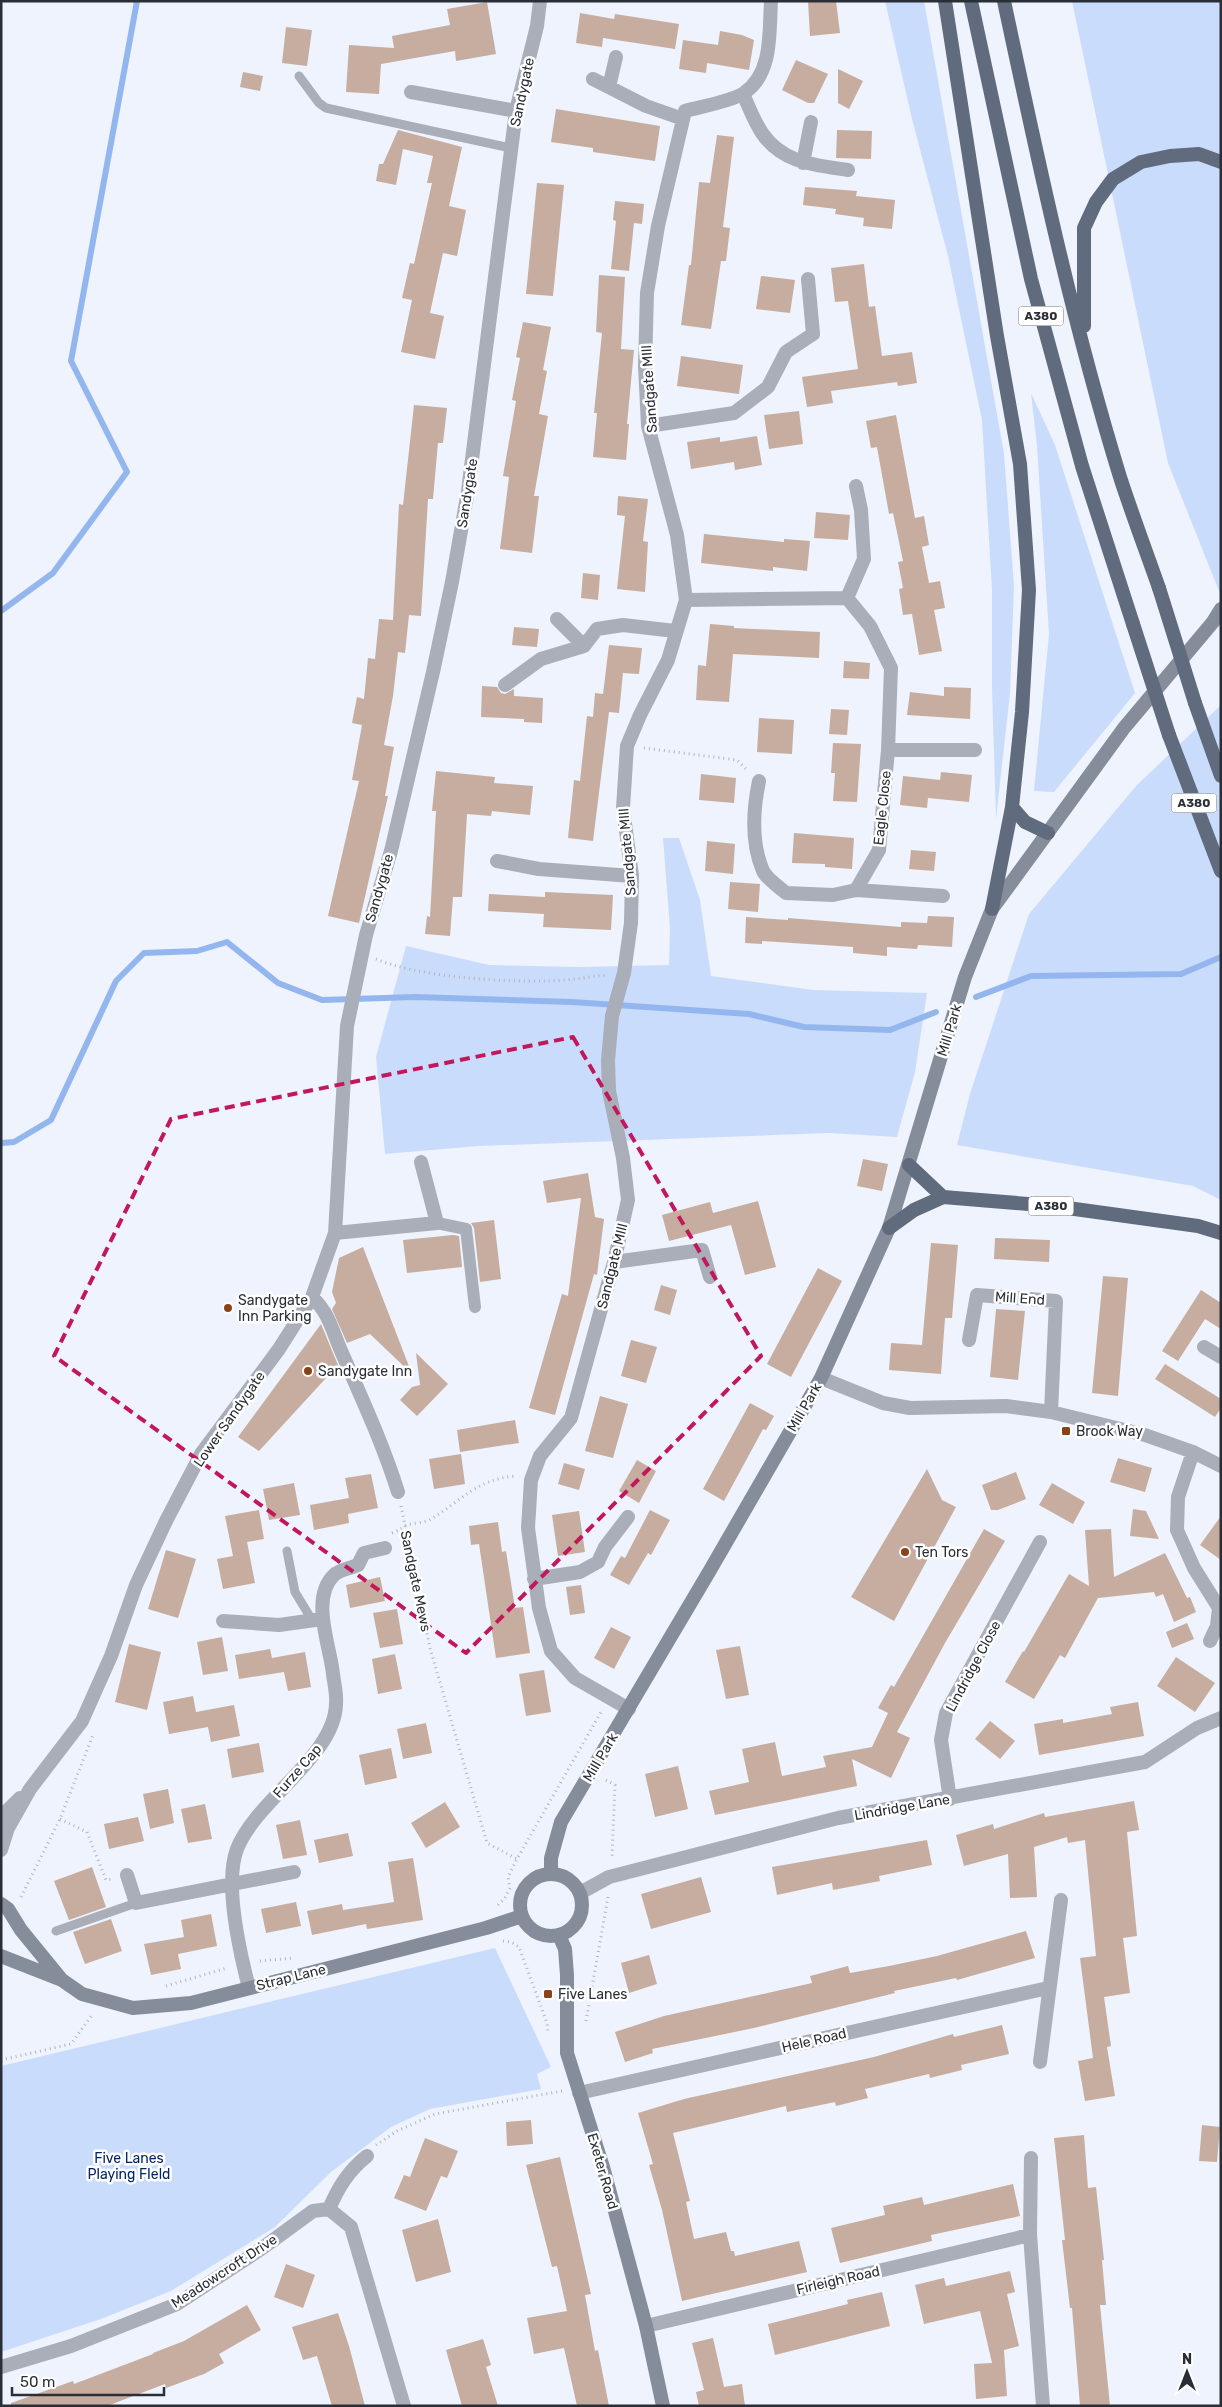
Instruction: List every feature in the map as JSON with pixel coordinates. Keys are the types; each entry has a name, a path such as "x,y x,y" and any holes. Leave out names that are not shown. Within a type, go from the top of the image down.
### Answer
{"highway":[{"path":"945,1 997,336 1020,464 1029,590 1022,712 1012,808 992,909"},
{"name":"A380","path":"971,1 1031,280 1082,466 1168,735 1221,870"},
{"name":"A380","path":"1004,1 1036,148 1084,349 1120,477 1221,776"},
{"path":"1084,349 1084,228 1096,202 1113,179 1141,162 1170,156 1198,154 1221,162"},
{"path":"1012,808 1025,822 1048,833"},
{"path":"909,1165 943,1197"},
{"name":"A380","path":"889,1228 914,1210 943,1197 1053,1206 1198,1226 1221,1233"}],"main road":[{"name":"Mill Park","path":"551,1874 551,1858 561,1822 629,1709 820,1378 889,1228 965,977 992,909 1124,728 1213,622 1221,609"},
{"path":"551,1874 566,1877 572,1881 580,1893 582,1901 580,1915 572,1928 559,1935 544,1935 537,1932 522,1916 520,1901 525,1887 537,1877 551,1874"},
{"name":"Strap Lane","path":"1,1904 8,1909 21,1930 62,1980"},
{"name":"Strap Lane","path":"1,1956 62,1980 82,1994 133,2008 191,2003 522,1916"},
{"name":"Exeter Road","path":"559,1935 565,1949 567,1975 567,2053 603,2168 646,2326 663,2406"}],"street":[{"name":"Sandygate","path":"347,1026 362,954 391,850 452,582 468,491 516,111 537,26 540,1"},
{"path":"593,79 646,106 683,119 685,111 743,94 758,80 765,66 771,1"},
{"path":"609,87 616,58"},
{"path":"411,92 516,111"},
{"path":"743,94 762,133 786,156 803,163 848,170"},
{"name":"Sandgate MIll","path":"629,1709 575,1678 551,1651 539,1608 528,1528 531,1480 540,1456 571,1418 614,1262 628,1200 623,1158 609,1091 608,1060 612,1016 624,973 631,923 632,876 623,808 627,746 640,715 668,660 675,631 686,600 676,535 648,426 645,366 646,293 658,226 683,119"},
{"path":"803,163 811,122"},
{"path":"648,426 734,413 768,386 786,352 813,334 808,279"},
{"path":"686,600 847,598 864,559 861,510 856,486"},
{"name":"Eagle Close","path":"847,598 870,626 891,668 888,750 879,850 856,890"},
{"path":"557,619 584,646"},
{"path":"505,686 541,659 584,646 597,629 623,626 675,631"},
{"path":"888,750 975,750"},
{"path":"759,781 753,811 756,844 764,872 786,893 833,895 856,890 943,896"},
{"path":"497,861 540,870 632,876"},
{"name":"Lower Sandygate","path":"1,1818 30,1789 82,1721 111,1656 136,1585 200,1454 279,1349 312,1297 335,1233 347,1026"},
{"path":"420,1162 437,1223"},
{"path":"335,1233 437,1223 466,1229 475,1307"},
{"path":"614,1262 702,1250 710,1277"},
{"name":"Mill End","path":"970,1340 978,1295 1056,1301 1051,1412"},
{"path":"312,1297 324,1308 339,1348 376,1429 398,1492"},
{"path":"1204,1347 1221,1357"},
{"path":"820,1378 883,1403 910,1408 1006,1406 1051,1412 1145,1435 1193,1452 1221,1466"},
{"path":"1193,1452 1178,1497 1177,1530 1194,1568 1220,1609 1217,1626 1210,1641"},
{"path":"534,1579 580,1572 598,1562 605,1547 628,1517"},
{"name":"Lindridge Close","path":"950,1799 941,1740 946,1713 1040,1542"},
{"name":"Furze Cap","path":"249,1988 243,1964 231,1884 237,1850 257,1817 327,1736 336,1705 317,1620 324,1587 335,1573 358,1565 364,1553 385,1548"},
{"path":"223,1621 279,1625 317,1620"},
{"name":"Lindridge Lane","path":"580,1893 609,1877 838,1818 1145,1762 1197,1728 1221,1718"},
{"name":"Lower Sandygate","path":"1,1850 8,1828 30,1789"},
{"path":"127,1875 136,1903 294,1872"},
{"path":"1040,2062 1048,1988 1061,1900"},
{"name":"Hele Road","path":"579,2093 1048,1988"},
{"path":"366,2156 352,2168 338,2188 328,2209 351,2228 404,2406"},
{"path":"1031,2158 1030,2235 1042,2406"},
{"name":"Meadowcroft Drive","path":"1,2367 71,2346 177,2304 261,2249 313,2211 328,2209"},
{"name":"Firleigh Road","path":"646,2326 1030,2235"}],"lane":[{"path":"299,76 319,103 326,108 511,148"},
{"path":"287,1551 295,1592 317,1620"},
{"path":"56,1931 136,1903"}],"path":[{"path":"627,746 737,760 759,781"},
{"path":"362,954 389,965 456,976 547,981 624,973"},
{"path":"405,1526 429,1520 475,1487 499,1478 516,1476 531,1480"},
{"name":"Sandgate Mews","path":"398,1492 430,1648 487,1843 517,1859"},
{"path":"511,1942 497,1906 505,1898 510,1888 508,1877 608,1698"},
{"path":"18,1904 60,1819 94,1736 82,1721"},
{"path":"584,2029 613,1856 615,1784 591,1772"},
{"path":"60,1819 87,1832 106,1880 127,1875"},
{"path":"496,1943 511,1942 518,1946 547,2023 549,2039"},
{"path":"1,2060 71,2044 90,2015 99,2016"},
{"path":"366,2156 372,2148 397,2131 434,2114 562,2091 560,2082"}],"highlighted area":[{"path":"573,1037 761,1356 466,1653 54,1356 171,1119"}],"green space":[{"path":"885,1 924,1 1004,454 1014,586 1010,693 996,819 992,688 992,590 982,420 948,256 912,119"},
{"path":"1072,1 1221,1 1221,596 1168,463"},
{"path":"1031,393 1055,445 1135,693 1054,792 1034,791 1049,634 1037,446"},
{"path":"1221,705 1221,1200 1193,1186 957,1145 970,1094 1029,914 1137,785"},
{"path":"663,838 679,838 700,900 711,976 813,990 927,993 915,1072 897,1137 829,1133 478,1146 385,1154 376,1057 406,946 489,965 579,967 669,965 670,928"},
{"name":"Five Lanes Playing FIeld","path":"495,1948 551,2067 537,2074 541,2089 430,2109 391,2127 331,2172 275,2227 171,2291 101,2319 1,2352 1,2066"}],"building":[{"path":"808,1 836,1 840,33 810,36"},
{"path":"487,2 496,54 456,61 455,51 381,64 379,94 346,92 349,45 394,48 392,36 450,25 447,9"},
{"path":"580,13 614,19 615,14 679,24 675,49 603,38 602,47 576,43"},
{"path":"286,27 312,30 307,66 282,63"},
{"path":"720,31 742,35 754,40 749,70 707,63 706,73 679,69 683,40 718,45"},
{"path":"796,60 828,74 814,103 808,103 782,90"},
{"path":"838,69 863,81 849,109 838,103"},
{"path":"243,72 263,76 260,91 240,87"},
{"path":"556,109 660,126 655,161 593,152 593,148 551,142"},
{"path":"398,130 462,147 449,206 466,210 457,256 443,253 430,313 444,316 435,359 401,352 412,300 402,298 410,263 414,264 432,183 427,183 433,156 403,149 396,185 376,181 379,164 383,164"},
{"path":"837,130 872,131 871,159 836,158"},
{"path":"717,135 734,137 723,227 730,228 726,261 721,261 711,329 681,325 689,265 691,265 699,182 710,183"},
{"path":"537,183 564,185 553,296 526,294"},
{"path":"805,187 857,191 856,196 895,200 892,229 863,226 864,218 835,214 836,209 803,205"},
{"path":"615,201 644,204 642,224 634,223 629,271 611,269 616,221 613,220"},
{"path":"864,264 869,307 875,306 882,356 912,352 917,383 898,386 897,382 831,391 833,403 807,407 802,377 858,369 848,301 835,302 831,268"},
{"path":"599,275 625,277 621,349 634,350 627,424 629,424 626,460 593,457 597,413 594,413 602,333 596,332"},
{"path":"761,276 795,280 790,313 756,309"},
{"path":"523,322 551,327 543,370 547,371 539,414 548,416 534,496 539,496 532,553 500,549 509,477 503,476 516,401 512,400 520,358 516,357"},
{"path":"681,356 743,365 739,394 677,386"},
{"path":"414,405 447,408 443,443 438,443 433,499 428,499 421,616 409,615 405,653 398,652 393,696 384,745 394,747 385,796 388,796 359,923 328,916 359,781 352,780 362,725 352,723 357,697 364,699 368,658 375,659 379,619 393,620 399,504 403,505"},
{"path":"799,411 803,444 769,449 764,415"},
{"path":"896,415 915,518 924,516 929,545 922,547 929,583 940,581 945,608 934,610 942,651 919,655 912,614 903,615 899,589 903,588 898,562 903,561 893,513 889,514 877,447 871,448 866,421"},
{"path":"757,436 762,465 735,470 734,462 691,469 687,442 720,437 720,442"},
{"path":"618,496 648,499 643,541 648,542 645,592 617,589 625,516 617,515"},
{"path":"816,512 850,515 848,540 814,538"},
{"path":"704,534 784,542 784,539 810,541 807,571 773,567 773,571 701,563"},
{"path":"583,573 600,575 598,600 581,598"},
{"path":"710,624 734,626 734,628 820,632 819,658 733,654 729,702 696,700 698,665 706,666"},
{"path":"514,627 539,629 537,647 512,645"},
{"path":"609,645 642,648 639,674 623,673 619,713 609,712 593,841 568,838 574,780 580,781 587,716 593,717 595,693 603,694"},
{"path":"844,661 870,663 869,679 843,678"},
{"path":"482,686 497,687 501,693 505,694 514,689 514,696 543,698 542,723 524,722 524,719 481,717"},
{"path":"944,687 971,688 970,719 907,715 910,692 944,696"},
{"path":"831,709 849,710 847,735 829,734"},
{"path":"759,718 794,720 792,754 757,752"},
{"path":"833,743 861,744 857,802 833,801 835,773 831,773"},
{"path":"436,771 495,777 494,783 533,786 530,815 492,811 491,816 467,814 462,897 453,897 450,936 425,934 427,916 430,917 436,811 432,811"},
{"path":"941,772 972,775 969,802 928,798 927,808 900,805 903,776 940,780"},
{"path":"701,774 736,778 734,803 699,800"},
{"path":"794,833 854,838 852,869 825,867 825,864 792,863"},
{"path":"707,841 735,844 733,874 705,871"},
{"path":"911,850 936,852 934,871 909,869"},
{"path":"730,882 760,884 758,912 728,909"},
{"path":"545,892 613,895 611,930 543,927 544,914 488,911 489,894 545,897"},
{"path":"928,916 954,917 952,947 918,945 917,949 887,947 887,956 853,953 853,947 762,941 762,944 745,943 746,917 788,920 788,918 901,927 901,922 927,923"},
{"path":"863,1159 888,1164 882,1191 857,1186"},
{"path":"588,1173 595,1217 604,1219 597,1275 594,1274 555,1415 529,1408 562,1294 568,1296 581,1198 547,1203 543,1181"},
{"path":"758,1201 776,1267 745,1275 731,1225 669,1241 662,1215 710,1202 713,1213"},
{"path":"494,1220 501,1279 480,1282 474,1228 471,1223"},
{"path":"459,1236 462,1267 407,1273 403,1240"},
{"path":"995,1238 1050,1240 1049,1262 994,1259"},
{"path":"931,1243 958,1245 952,1318 945,1318 941,1374 889,1370 891,1343 922,1345"},
{"path":"363,1247 412,1374 370,1334 347,1343 332,1309 336,1303 332,1292 339,1258"},
{"path":"818,1268 842,1281 791,1377 767,1364"},
{"path":"1103,1276 1128,1278 1118,1396 1092,1393"},
{"path":"661,1285 677,1290 670,1315 654,1310"},
{"path":"1201,1290 1221,1303 1221,1329 1205,1319 1178,1361 1162,1351"},
{"path":"996,1309 1025,1311 1018,1380 990,1377"},
{"path":"321,1324 338,1365 259,1451 238,1437"},
{"path":"631,1340 657,1347 646,1383 621,1376"},
{"path":"416,1353 448,1384 417,1416 400,1400 412,1387 420,1385"},
{"path":"1165,1364 1221,1399 1221,1408 1215,1417 1155,1379"},
{"path":"600,1396 628,1404 613,1458 585,1451"},
{"path":"750,1403 774,1416 766,1430 763,1429 724,1501 703,1489"},
{"path":"515,1420 519,1443 460,1452 457,1430"},
{"path":"461,1454 465,1484 434,1489 429,1459"},
{"path":"1118,1458 1152,1468 1145,1492 1110,1482"},
{"path":"637,1460 656,1471 639,1503 619,1491"},
{"path":"564,1463 585,1469 579,1490 558,1484"},
{"name":"Ten Tors","path":"927,1469 942,1500 956,1507 894,1621 851,1597"},
{"path":"1016,1472 1026,1499 998,1510 991,1510 982,1485"},
{"path":"371,1474 378,1508 348,1514 349,1523 314,1530 310,1505 349,1498 345,1478"},
{"path":"294,1483 300,1515 269,1520 263,1489"},
{"path":"1052,1483 1085,1502 1073,1524 1039,1505"},
{"path":"1133,1509 1146,1511 1159,1539 1130,1536"},
{"path":"259,1510 264,1539 247,1542 255,1583 223,1589 217,1559 233,1556 225,1516"},
{"path":"650,1510 670,1520 651,1555 648,1553 629,1585 610,1575 621,1556 625,1558"},
{"path":"579,1511 585,1552 558,1556 552,1515"},
{"path":"1221,1516 1221,1560 1200,1545"},
{"path":"498,1522 502,1552 506,1551 515,1608 523,1607 530,1653 496,1658 479,1544 471,1545 469,1526"},
{"path":"984,1529 1005,1541 945,1643 897,1732 910,1738 891,1778 852,1759 857,1786 715,1815 709,1791 749,1782 742,1749 775,1742 782,1776 826,1767 823,1756 872,1747 888,1713 878,1708 891,1685 894,1687"},
{"path":"1111,1529 1114,1577 1165,1553 1187,1598 1190,1597 1196,1612 1174,1622 1163,1594 1156,1597 1154,1592 1098,1598 1065,1658 1060,1655 1034,1699 1005,1682 1069,1574 1089,1586 1085,1530"},
{"path":"166,1550 196,1559 178,1618 148,1609"},
{"path":"380,1577 385,1601 350,1608 346,1585"},
{"path":"581,1585 585,1613 570,1615 566,1587"},
{"path":"397,1609 403,1644 380,1648 373,1613"},
{"path":"1187,1623 1194,1639 1172,1648 1166,1632"},
{"path":"611,1627 631,1637 614,1669 594,1658"},
{"path":"222,1637 228,1671 203,1675 197,1642"},
{"path":"129,1644 161,1652 147,1710 115,1702"},
{"path":"740,1646 749,1695 726,1699 716,1650"},
{"path":"270,1649 272,1658 305,1652 311,1687 288,1691 284,1672 239,1679 235,1655"},
{"path":"395,1654 402,1689 378,1694 372,1659"},
{"path":"1176,1657 1215,1683 1195,1712 1157,1686"},
{"path":"544,1670 551,1712 526,1716 519,1674"},
{"path":"193,1696 196,1712 234,1705 240,1736 211,1742 208,1727 169,1734 163,1702"},
{"path":"1138,1702 1144,1736 1039,1755 1034,1724 1063,1719 1063,1723 1112,1714 1110,1707"},
{"path":"990,1721 1015,1741 1000,1759 975,1739"},
{"path":"426,1723 432,1753 403,1759 397,1729"},
{"path":"259,1743 264,1772 232,1778 227,1749"},
{"path":"391,1748 397,1778 365,1785 359,1755"},
{"path":"678,1766 688,1809 655,1817 645,1774"},
{"path":"168,1789 174,1823 150,1829 143,1794"},
{"path":"1134,1801 1139,1830 1127,1832 1137,1936 1123,1938 1130,1993 1104,1997 1111,2046 1107,2047 1115,2096 1085,2101 1078,2061 1093,2058 1080,1958 1096,1956 1085,1840 1068,1843 1067,1837 1034,1847 1037,1897 1010,1898 1008,1854 964,1866 956,1835 993,1824 994,1829 1044,1813 1045,1817"},
{"path":"445,1802 460,1827 426,1848 411,1823"},
{"path":"205,1804 212,1839 188,1843 181,1809"},
{"path":"138,1817 144,1841 109,1849 104,1824"},
{"path":"300,1820 307,1855 283,1859 276,1825"},
{"path":"348,1833 353,1856 319,1863 314,1840"},
{"path":"927,1840 932,1865 879,1876 880,1881 833,1890 832,1883 777,1895 772,1867"},
{"path":"413,1858 423,1920 367,1929 366,1924 312,1935 307,1911 342,1904 343,1910 394,1902 388,1862"},
{"path":"92,1867 106,1907 69,1920 54,1881"},
{"path":"701,1877 711,1912 651,1929 641,1894"},
{"path":"296,1902 301,1926 266,1933 261,1909"},
{"path":"211,1914 217,1946 178,1954 181,1969 151,1975 144,1944 184,1937 181,1920"},
{"path":"111,1919 122,1951 85,1964 73,1932"},
{"path":"1026,1931 1035,1958 957,1980 956,1978 894,1991 895,1993 754,2028 652,2049 653,2053 625,2062 615,2032 664,2016 812,1983 810,1976 848,1966 850,1973 889,1966 937,1956"},
{"path":"649,1955 657,1984 629,1993 621,1963"},
{"path":"1002,2025 1009,2054 961,2065 962,2070 930,2078 929,2074 865,2089 868,2098 836,2106 835,2102 787,2112 786,2106 673,2133 690,2201 686,2202 694,2239 726,2232 731,2251 734,2251 735,2256 799,2241 807,2272 682,2301 662,2210 649,2165 653,2164 638,2113 684,2099 874,2057 953,2034 954,2037"},
{"path":"531,2120 533,2144 507,2146 506,2122"},
{"path":"1202,2125 1220,2127 1217,2162 1199,2161"},
{"path":"1084,2135 1088,2188 1096,2187 1104,2260 1102,2260 1106,2305 1100,2305 1110,2406 1080,2406 1072,2308 1070,2308 1062,2240 1065,2240 1054,2138"},
{"path":"425,2138 458,2151 447,2178 441,2176 426,2211 394,2198 404,2175 410,2177"},
{"path":"560,2157 591,2294 585,2295 595,2351 598,2350 609,2406 577,2406 564,2348 534,2354 527,2318 567,2311 557,2266 552,2267 526,2165"},
{"path":"1013,2184 1020,2216 931,2235 932,2241 840,2263 831,2228 885,2215 883,2206 922,2197 924,2205"},
{"path":"438,2219 451,2272 416,2282 402,2230"},
{"path":"286,2264 315,2275 303,2308 274,2297"},
{"path":"1010,2271 1015,2292 1007,2294 1019,2346 1004,2350 1007,2396 976,2399 974,2364 992,2363 980,2311 924,2324 915,2285 944,2278 946,2286"},
{"path":"882,2292 890,2326 775,2355 768,2324 848,2304 847,2300"},
{"path":"247,2305 261,2330 219,2354 224,2363 204,2374 166,2388 165,2384 107,2406 11,2406 11,2403 73,2381 74,2384 184,2341"},
{"path":"338,2313 365,2406 332,2406 317,2356 303,2360 292,2327"},
{"path":"713,2338 724,2387 742,2384 745,2406 699,2406 696,2392 704,2390 692,2343"},
{"path":"483,2339 491,2365 486,2367 498,2406 462,2406 446,2350"}],"waterway":[{"path":"1,611 53,573 127,472 71,361 137,1"},
{"path":"1,1143 14,1142 51,1120 116,981 144,953 197,951 227,942 278,983 322,1000 415,997 572,1002 749,1014 804,1027 890,1030 936,1012"},
{"path":"976,997 1031,976 1181,974 1221,957"}],"place":[{"name":"Sandygate Inn Parking","path":"228,1308"},
{"name":"Sandygate Inn","path":"308,1371"},
{"name":"Brook Way","path":"1066,1431"},
{"name":"Ten Tors","path":"905,1552"},
{"name":"Five Lanes","path":"548,1994"}]}
